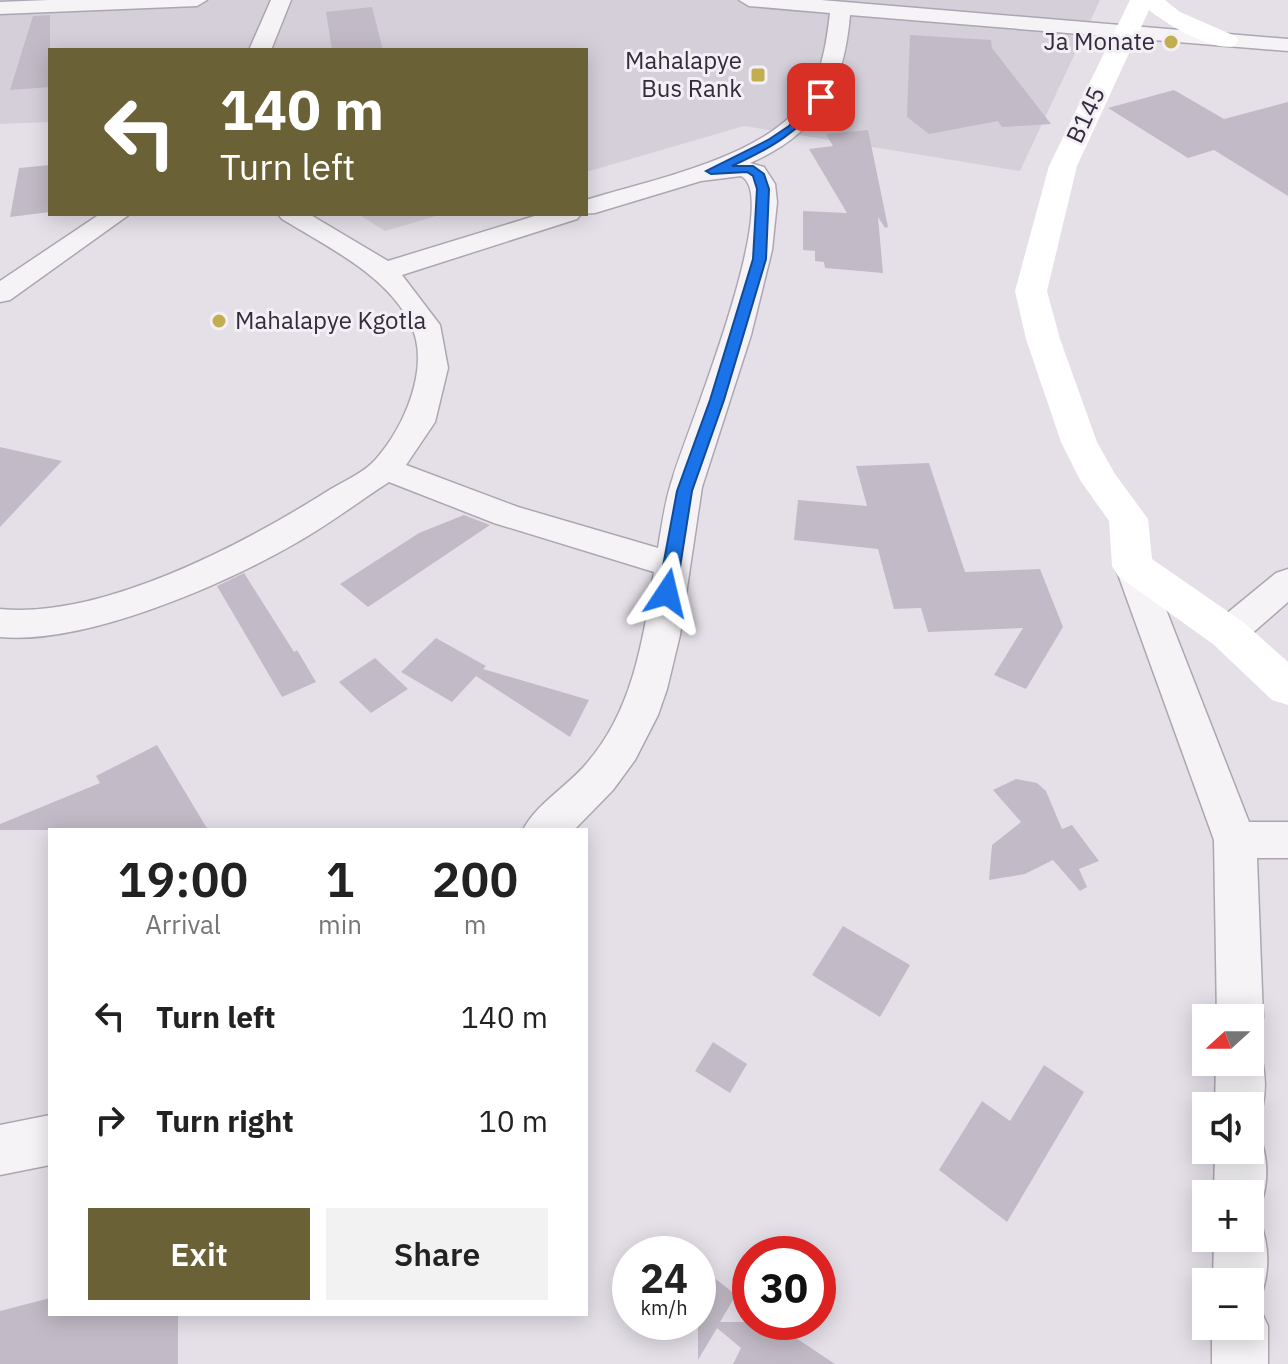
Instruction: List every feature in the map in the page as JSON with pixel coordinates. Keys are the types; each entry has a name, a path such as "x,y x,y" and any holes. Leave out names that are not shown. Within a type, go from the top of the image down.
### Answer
{"main road":[{"name":"B145","path":"1132,566 1128,519 1099,480 1079,442 1043,339 1031,291 1063,166 1142,0"},
{"path":"1150,0 1172,17 1226,41"},
{"path":"1132,566 1228,633 1288,688"}],"street":[{"path":"5,18 28,7 197,0"},
{"path":"261,48 281,0"},
{"path":"749,0 1288,45"},
{"path":"588,207 711,171 772,143 793,128 821,97 828,82 841,8"},
{"path":"546,828 594,786 619,754 639,714 657,648 684,491 717,400 759,259 763,189 758,174 749,168 711,171"},
{"path":"0,294 114,216"},
{"path":"0,623 20,625 99,612 194,578 284,535 386,469 419,422 433,368 426,325 385,271 294,216"},
{"path":"385,271 562,216"},
{"path":"386,469 506,515 672,565"},
{"path":"1132,566 1235,840 1240,1004"},
{"path":"1228,633 1288,582"},
{"path":"1235,840 1288,840"},
{"path":"0,1150 48,1140"},
{"path":"1240,1340 1240,1364"}],"shaded area":[{"path":"0,0 1100,0 1020,171 744,126 588,171 588,48 48,48 48,122 0,124"},
{"path":"361,216 436,216 385,231"}],"building":[{"path":"372,7 382,48 332,48 326,12"},
{"path":"50,15 48,87 10,90 33,16"},
{"path":"910,35 991,40 992,48 1051,124 1002,127 998,121 929,134 907,117"},
{"path":"1174,90 1224,119 1288,102 1288,196 1214,150 1188,158 1108,108"},
{"path":"868,130 888,227 885,228 878,217 883,273 825,268 824,262 815,261 815,251 803,250 803,211 847,213 809,149 833,146 826,134"},
{"path":"48,165 48,212 10,217 19,168"},
{"path":"0,447 62,461 0,527"},
{"path":"929,463 965,572 1040,569 1063,627 1026,689 994,675 1023,628 928,632 921,608 894,609 878,549 794,540 798,500 867,506 856,466"},
{"path":"464,515 490,525 368,607 340,584 419,533"},
{"path":"244,573 316,682 282,697 217,586"},
{"path":"436,638 486,666 483,669 589,700 570,737 476,676 452,702 401,672"},
{"path":"375,658 408,689 371,713 339,682"},
{"path":"157,745 207,828 0,830 0,824 100,783 96,776"},
{"path":"1016,779 1037,783 1046,791 1062,829 1072,825 1099,861 1079,869 1087,887 1080,891 1053,860 1025,874 989,880 992,845 1021,822 993,790"},
{"path":"843,926 910,965 880,1017 812,975"},
{"path":"713,1042 747,1064 730,1093 695,1071"},
{"path":"1044,1065 1084,1092 1007,1222 939,1170 982,1101 1010,1121"},
{"path":"716,1279 732,1292 732,1302 720,1322 732,1322 732,1340 799,1340 835,1364 733,1364 741,1348 717,1328"},
{"path":"48,1299 48,1316 178,1316 178,1364 0,1364 0,1311"},
{"path":"698,1340 710,1340 698,1360"}],"place":[{"name":"Ja Monate","path":"1171,42"},
{"name":"Mahalapye Bus Rank","path":"758,75"},
{"name":"Mahalapye Kgotla","path":"219,321"}],"route":[{"path":"667,593 684,491 717,400 759,259 763,189 758,174 749,168 711,171 772,143 793,128 821,97"}]}
